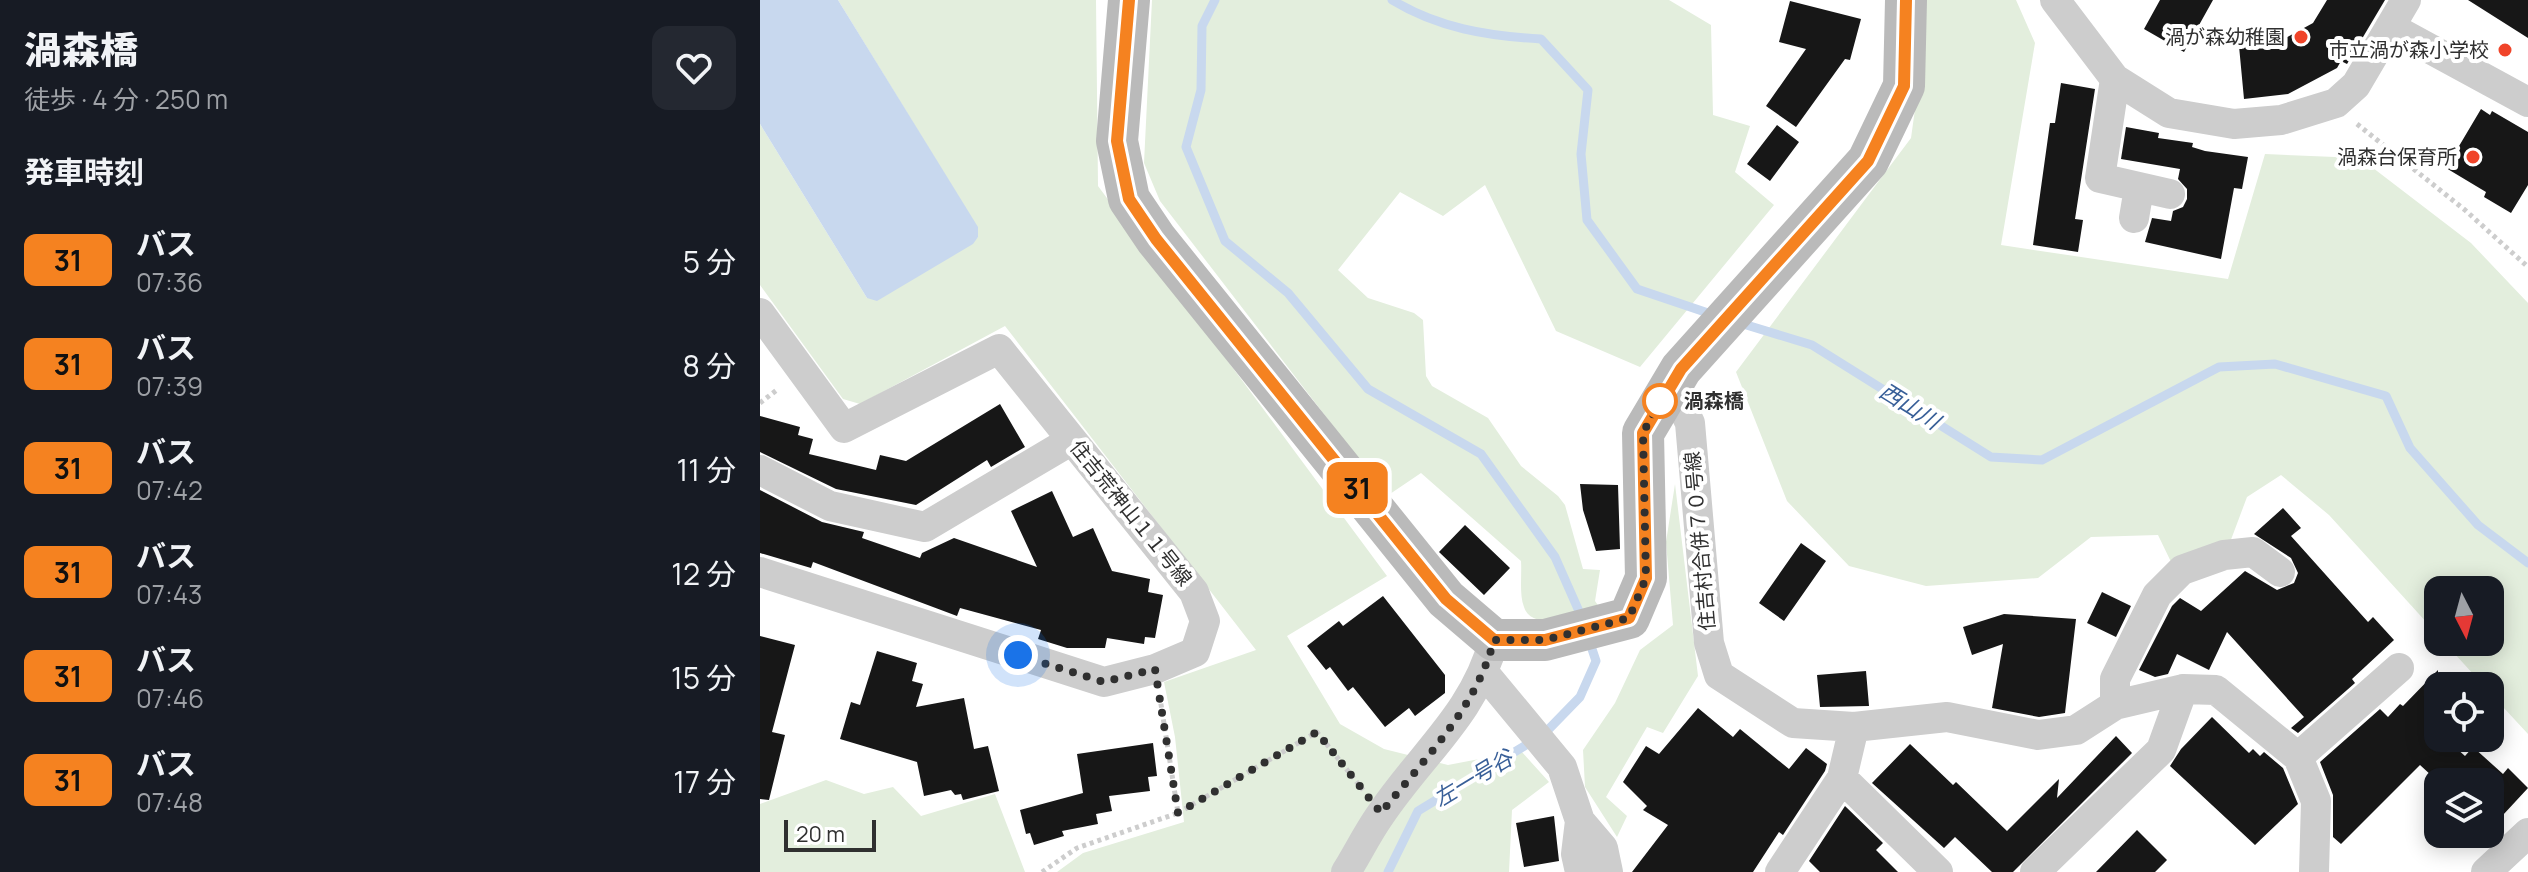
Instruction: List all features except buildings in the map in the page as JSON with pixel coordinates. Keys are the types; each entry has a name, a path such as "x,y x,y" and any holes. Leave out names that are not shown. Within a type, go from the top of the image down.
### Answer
{"street":[{"path":"1129,0 1117,141 1129,199 1156,239 1490,657 1505,698 1562,767 1580,821 1603,848 1608,872"},
{"path":"1346,872 1381,813 1470,701 1490,657 1629,618 1646,578 1643,433 1676,375 1868,161 1904,86 1903,0"},
{"path":"2055,0 2115,79 2169,113 2234,124 2281,120 2336,103 2356,85 2406,0"},
{"path":"2390,27 2528,102"},
{"path":"2115,79 2100,178 2170,194"},
{"path":"2134,218 2139,188"},
{"name":"住吉荒神山１１号線","path":"760,313 844,428 999,349 1194,592 1205,621 1195,652 1155,669 1104,682 760,572"},
{"name":"住吉村合併７０号線","path":"1676,375 1690,423 1709,643 1719,675 1793,723 1854,727 1947,717 2038,735 2076,730 2115,705 2183,689 2216,690 2298,757 2316,801 2314,872"},
{"path":"760,470 830,506 925,527 1072,440"},
{"path":"2115,705 2115,679 2157,595 2182,570 2224,555 2253,552 2280,572"},
{"path":"2298,757 2399,668"},
{"path":"2035,872 2161,750 2183,689"},
{"path":"1780,872 1842,778 1854,727"},
{"path":"1842,778 1938,872"},
{"path":"1580,821 1576,854 1580,872"},
{"path":"2486,872 2528,833"}],"path":[{"path":"2336,103 2465,210 2528,267"},
{"path":"1155,669 1178,813"},
{"path":"1042,872 1077,848 1178,813 1317,732 1381,813"}],"green space":[{"path":"838,0 1096,0 1098,186 1387,576 1287,636 1340,724 1384,749 1448,765 1521,751 1549,782 1512,810 1509,872 1057,872 1083,853 1184,822 1175,737 1164,682 1256,650 1005,326 860,404 843,399 760,285 760,124 867,298 978,237 977,227"},
{"path":"1152,0 1669,0 1711,25 1713,115 1750,126 1735,172 1774,205 1640,367 1556,331 1485,185 1443,216 1400,192 1338,270 1368,298 1414,313 1423,320 1426,376 1432,386 1488,418 1521,466 1565,505 1583,569 1600,570 1595,601 1602,611 1559,621 1529,615 1522,602 1521,561 1421,473 1387,496 1160,201 1144,163"},
{"path":"1917,0 2016,0 2035,43 2001,245 2228,279 2265,154 2360,158 2471,243 2528,303 2528,734 2504,708 2504,672 2471,672 2457,656 2504,656 2504,576 2424,576 2424,620 2329,515 2281,475 2247,497 2229,545 2173,566 2158,535 2091,537 2038,578 1926,586 1849,566 1787,501 1736,372 1911,138 1923,52"},
{"path":"1675,484 1698,676 1663,733 1647,727 1606,797 1627,816 1617,837 1585,787 1583,750 1615,703 1640,650 1673,625 1666,542"},
{"path":"826,780 864,794 893,787 921,816 995,794 1025,872 760,872 760,804"}],"water":[{"path":"760,0 838,0 978,227 978,237 973,244 877,301 867,298 760,124"}],"waterway":[{"path":"1215,0 1202,26 1201,90 1186,147 1225,241 1288,293 1368,389 1481,454 1555,557 1582,618"},
{"name":"西山川","path":"1392,0 1409,10 1464,29 1541,39 1588,90 1581,154 1587,220 1637,289 1714,315"},
{"name":"西山川","path":"1740,323 1812,345 1991,457 2042,460 2219,367 2275,364 2386,396 2410,448 2478,525 2528,563"},
{"name":"左一号谷","path":"1388,872 1418,811 1544,734 1580,697 1596,661 1589,640"}],"bus line":[{"name":"31","path":"1129,0 1117,141 1129,199 1156,239 1446,599 1494,640 1545,640 1629,618 1646,578 1643,433 1670,382 1868,161 1904,86 1906,0"}],"place":[{"name":"渦が森幼稚園","path":"2301,37"},
{"name":"市立渦が森小学校","path":"2505,50"},
{"name":"渦森台保育所","path":"2473,157"},
{"name":"渦森橋","path":"1660,401"}],"route":[{"path":"1018,655 1104,682 1155,669 1178,813 1317,732 1381,813 1470,701 1485,674 1494,640 1545,640 1629,618 1646,578 1643,433 1660,401"}]}
